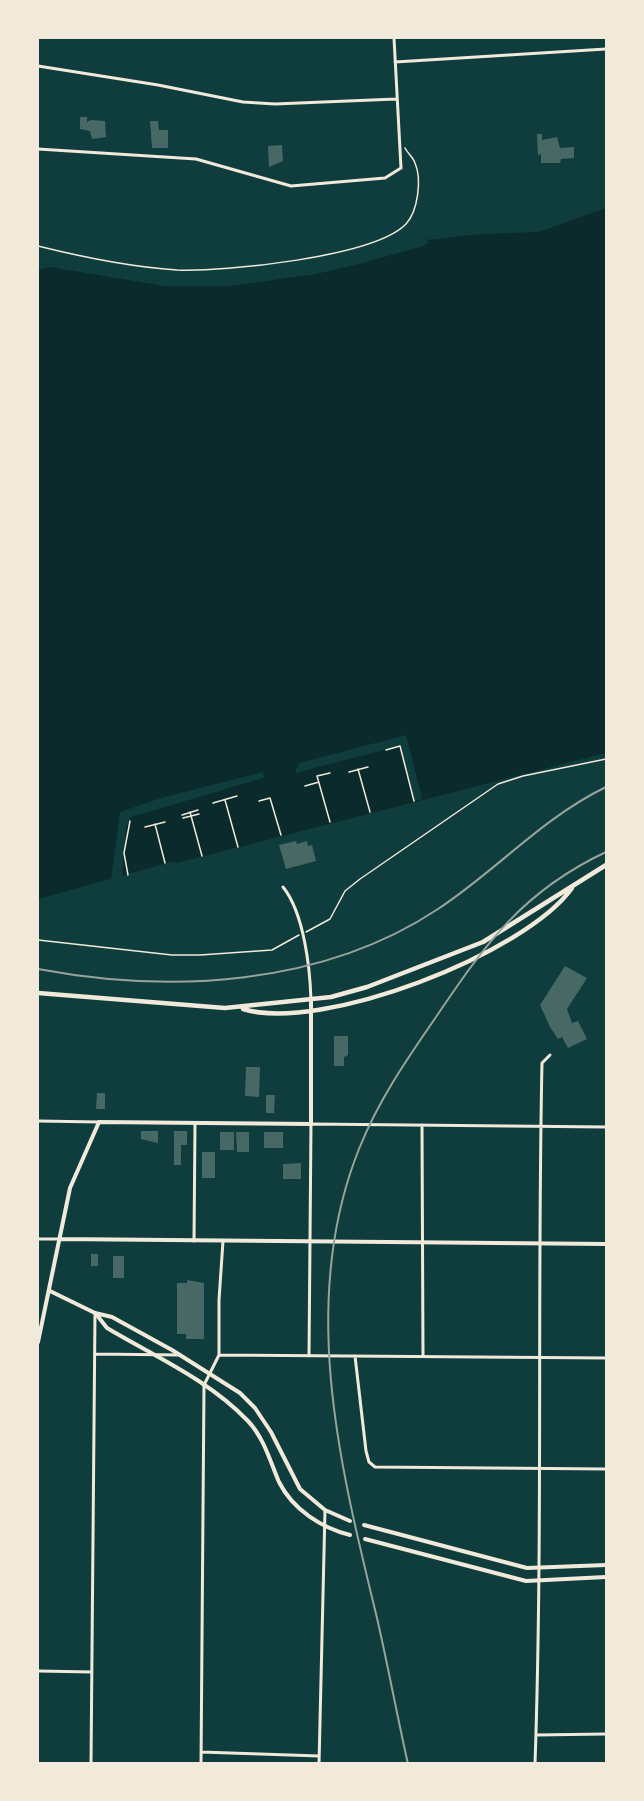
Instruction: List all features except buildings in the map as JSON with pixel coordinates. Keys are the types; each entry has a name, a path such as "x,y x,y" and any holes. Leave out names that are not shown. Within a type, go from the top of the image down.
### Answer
{"main road":[{"path":"240,1008 311,1000 367,987 483,942 525,918 558,893 573,888 606,865"},
{"path":"38,993 114,1001 240,1008 274,1014 311,1012 374,997 469,961 518,935 564,900 573,888"}],"street":[{"path":"38,149 196,159 291,186 385,178 401,168 394,38"},
{"path":"394,62 606,49"},
{"path":"38,66 149,83 243,102 275,105 396,99"},
{"path":"283,887 291,897 298,920 309,966 311,1000 309,1356"},
{"path":"535,1764 539,1581 539,1244 542,1063 550,1055"},
{"path":"38,1121 606,1127"},
{"path":"38,1342 70,1188 99,1122"},
{"path":"194,1241 195,1123"},
{"path":"422,1125 423,1356"},
{"path":"38,1239 606,1244"},
{"path":"201,1764 204,1385 219,1355 219,1300 223,1241"},
{"path":"50,1291 95,1314 112,1317 181,1354 240,1393 255,1408 272,1432 300,1489 325,1510 350,1521"},
{"path":"91,1764 95,1314"},
{"path":"95,1314 107,1328 204,1385 248,1422 291,1499 324,1526 350,1535"},
{"path":"95,1354 181,1354"},
{"path":"219,1355 606,1358"},
{"path":"355,1356 366,1451 372,1465 384,1468 606,1469"},
{"path":"319,1764 325,1510"},
{"path":"364,1525 513,1565 539,1569 606,1565"},
{"path":"365,1539 511,1577 539,1581 606,1577"},
{"path":"38,1671 92,1672"},
{"path":"536,1735 606,1734"},
{"path":"201,1752 319,1756"}],"path":[{"path":"38,246 159,268 191,270 305,258 371,243 396,232 407,223 415,211 417,168 405,148 405,140"},
{"path":"386,750 400,747 414,801"},
{"path":"337,910 345,891 360,879 490,788 523,776 606,759"},
{"path":"349,772 368,767"},
{"path":"358,770 370,812"},
{"path":"330,773 317,776 330,822"},
{"path":"305,786 319,782"},
{"path":"213,803 237,796"},
{"path":"259,801 270,798 280,836"},
{"path":"225,800 238,847"},
{"path":"182,815 198,810"},
{"path":"190,812 202,856"},
{"path":"183,818 199,814"},
{"path":"128,875 124,853 130,822"},
{"path":"145,827 165,822"},
{"path":"155,824 165,863"},
{"path":"38,940 172,955 272,950"}],"water":[{"path":"606,208 606,753 177,863 171,862 38,899 38,268 54,264 187,284 304,274 426,240 480,234 539,232"}],"pier":[{"path":"426,237 428,243 423,246 363,263 316,274 230,286 165,286 50,267 38,270 38,265 57,261 180,280 221,279 303,271"},
{"path":"406,735 422,799 415,801 400,746 295,773 299,763"},
{"path":"263,772 264,778 131,817 126,827 122,877 111,880 120,812 161,798"}],"railway":[{"path":"38,969 89,977 140,981 192,981 244,977 296,968 345,954 393,935 438,909 540,829 606,787"},
{"path":"408,1764 350,1502 331,1384 328,1324 331,1265 341,1207 359,1149 384,1097 472,965 509,921 529,902 577,867 606,852"}]}
